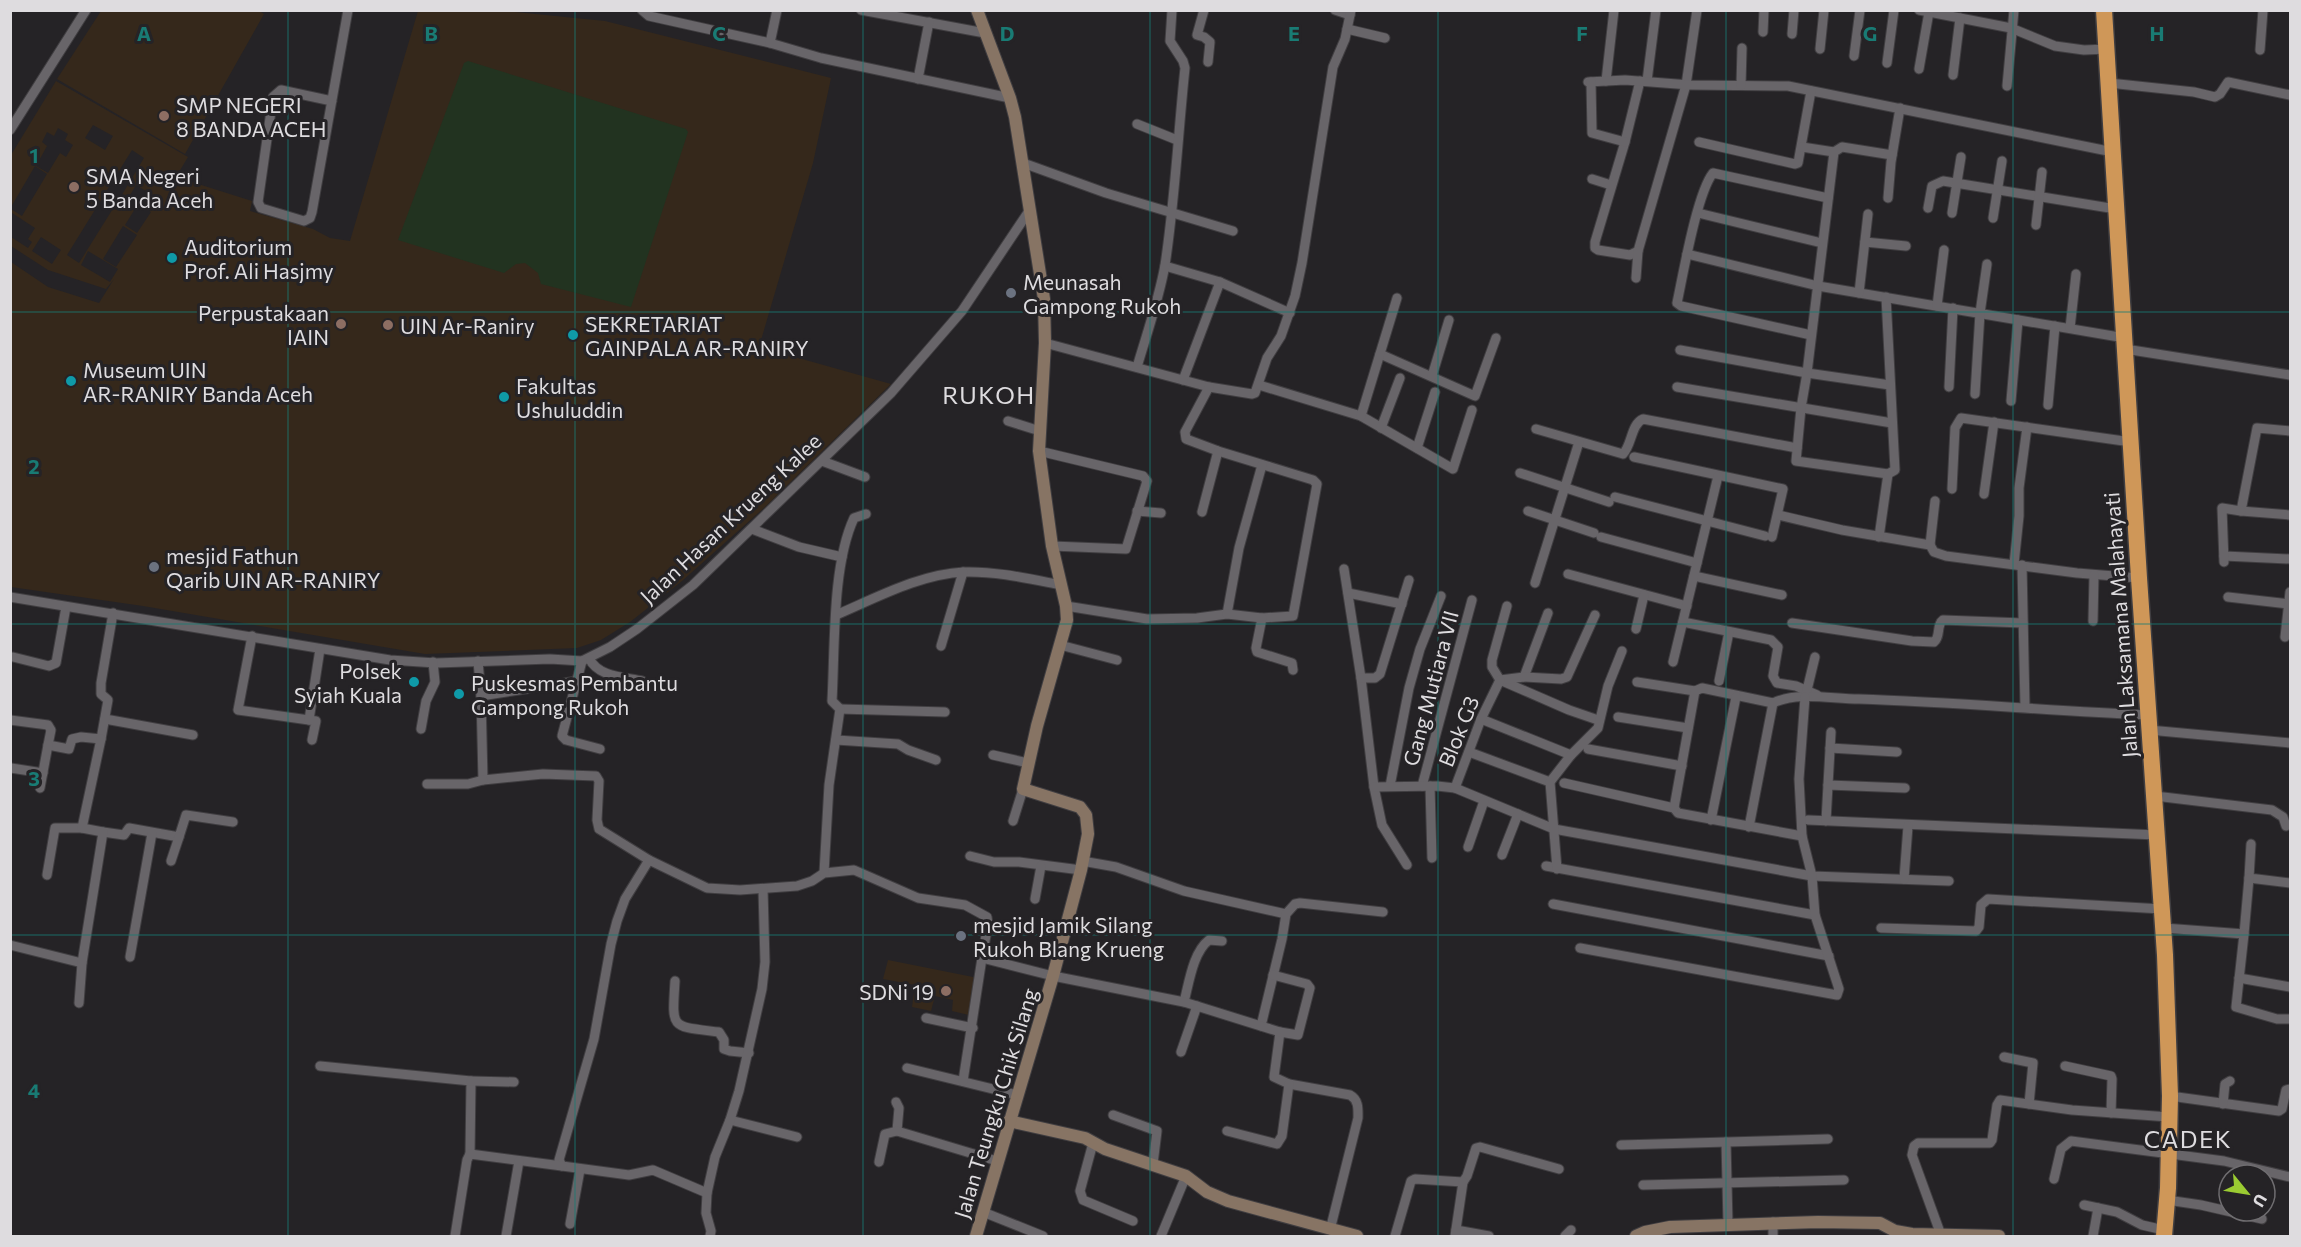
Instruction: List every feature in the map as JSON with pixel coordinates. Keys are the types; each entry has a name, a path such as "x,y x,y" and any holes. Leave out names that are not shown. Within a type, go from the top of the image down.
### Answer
{"highway":[{"name":"Jalan Laksamana Malahayati","path":"2104,10 2148,722 2164,928 2170,1096 2164,1233"}],"street":[{"path":"10,130 86,10"},
{"path":"332,101 282,90 273,97 258,202 261,208 304,221 310,218 332,101 348,10"},
{"path":"642,10 649,16 770,43 821,58 1010,98"},
{"path":"770,43 777,10"},
{"path":"861,10 986,33"},
{"path":"976,10 1010,98 1021,145 1029,211 1044,299 1045,343 1039,451 1052,546 1066,606 1067,620 1013,821"},
{"path":"1137,367 1153,316 1164,266 1171,214 1185,68 1170,41 1172,10"},
{"path":"1204,10 1197,35 1210,42 1208,62"},
{"path":"1045,343 1209,387 1252,394 1259,386 1268,358 1281,336 1290,313 1302,263 1333,67 1345,39 1351,13 1335,10"},
{"path":"1606,81 1614,10"},
{"path":"1638,251 1630,255 1592,247 1643,81 1656,10"},
{"path":"1636,278 1638,251 1686,85 1697,10"},
{"path":"1763,32 1764,10"},
{"path":"1792,34 1794,10"},
{"path":"1820,50 1824,10"},
{"path":"1854,56 1860,10"},
{"path":"1887,63 1894,10"},
{"path":"1977,21 1978,10"},
{"path":"2007,86 2014,10"},
{"path":"2260,50 2263,10"},
{"path":"1920,69 1924,11 2012,28 2055,46 2107,50"},
{"path":"1953,75 1960,18"},
{"path":"918,79 929,22"},
{"path":"1347,29 1385,38"},
{"path":"1741,85 1742,48"},
{"path":"1624,142 1592,133 1590,82 1643,81 1686,85 1782,85 2113,152"},
{"path":"2109,83 2194,93 2215,98 2228,82 2290,95"},
{"path":"1699,142 1798,163 1811,91"},
{"path":"1888,198 1900,108"},
{"path":"1137,124 1177,140"},
{"path":"1802,147 1834,152 1842,147 1892,155"},
{"path":"1834,152 1796,461 1893,473 1896,467 1886,297"},
{"path":"1952,213 1961,157"},
{"path":"1993,218 2002,161"},
{"path":"1023,164 1106,194 1233,231"},
{"path":"2036,225 2042,172"},
{"path":"1811,335 1681,306 1677,303 1698,213 1708,179 1713,173 1828,198"},
{"path":"1592,179 1611,185"},
{"path":"1928,208 1933,184 1942,181 2116,209"},
{"name":"Jalan Hasan Krueng Kalee","path":"585,660 610,647 693,585 891,393 974,295 1029,211"},
{"path":"1698,213 1822,243"},
{"path":"1859,293 1868,214"},
{"path":"1865,242 1906,246"},
{"path":"1937,306 1944,250"},
{"path":"1687,254 1818,286 2070,328 2125,343 2290,375"},
{"path":"1975,394 1980,313 1987,264"},
{"path":"1164,266 1220,282 1290,313"},
{"path":"2070,328 2076,274"},
{"path":"1183,380 1220,282"},
{"path":"1360,416 1397,298"},
{"path":"1949,387 1953,308"},
{"path":"1432,376 1449,320"},
{"path":"2012,401 2018,320"},
{"path":"2048,405 2055,326"},
{"path":"1380,354 1475,396 1496,338"},
{"path":"1680,350 1807,373 1890,385"},
{"path":"1381,428 1400,378"},
{"path":"1259,386 1360,416 1451,469 1455,468 1472,410"},
{"path":"1066,606 1147,619 1197,618 1227,614 1262,618 1293,616 1317,484 1313,480 1189,441 1184,435 1196,408 1209,387"},
{"path":"1677,387 1892,423"},
{"path":"1417,448 1435,392"},
{"path":"1952,489 1956,423 1961,418 2131,442"},
{"path":"1536,429 1623,454 1628,449 1637,423 1643,419 1797,448"},
{"path":"1008,421 1040,431"},
{"path":"1984,494 1994,422"},
{"path":"2025,707 2023,623 2018,565 2019,488 2027,427"},
{"path":"2241,511 2257,428 2290,431"},
{"path":"1534,583 1579,442"},
{"path":"1039,451 1143,476 1147,482 1127,547 1124,549 1052,546"},
{"path":"1202,512 1218,451"},
{"path":"1520,473 1564,488 1769,537 1778,515 1783,489 1634,457"},
{"path":"822,461 865,477"},
{"path":"1227,614 1239,548 1262,465"},
{"path":"1879,537 1888,474"},
{"path":"1674,662 1718,476"},
{"path":"1935,501 1930,545 1934,552 1946,556 2094,575 2139,578"},
{"path":"2290,515 2222,508 2224,559 2290,560"},
{"path":"1137,511 1161,513"},
{"path":"1528,511 1598,535 1697,563"},
{"path":"866,514 854,518 842,557 836,615 832,701 840,709 945,712"},
{"path":"1778,515 1879,537 1930,545"},
{"path":"752,529 799,547 842,557"},
{"path":"1344,569 1361,678 1374,787 1382,825 1407,865"},
{"path":"836,615 903,587 963,572 985,573 1061,585"},
{"path":"941,646 963,572"},
{"path":"1568,574 1687,606"},
{"path":"2093,621 2094,575"},
{"path":"1694,576 1782,595"},
{"path":"1361,678 1375,678 1380,674 1409,580"},
{"path":"2285,637 2290,592"},
{"path":"1348,593 1402,604"},
{"path":"1636,629 1644,595"},
{"path":"1390,786 1409,688 1420,649 1441,596"},
{"path":"10,597 390,660 432,662 585,660 601,672 642,681"},
{"path":"2228,597 2289,604"},
{"name":"Gang Mutiara VII","path":"1432,858 1426,786 1472,600"},
{"path":"1507,606 1492,660 1492,667 1500,680 1598,720"},
{"path":"13,657 49,666 56,663 66,608"},
{"path":"82,828 108,700 101,694 101,683 113,613"},
{"path":"1524,677 1548,613"},
{"path":"1500,680 1524,677 1561,679 1567,677 1595,615"},
{"path":"1262,618 1256,651 1290,662 1294,666 1293,670"},
{"path":"1792,623 1912,641 1934,642 1938,638 1939,624 1943,620 2023,623"},
{"path":"1683,622 1771,640 1778,647 1774,680 1819,696 1839,699 1916,700 2025,707 2290,743"},
{"path":"1719,681 1729,633"},
{"path":"252,636 238,710 316,721 312,740"},
{"path":"1060,645 1117,660"},
{"path":"309,720 320,649"},
{"path":"1557,869 1550,783 1571,755 1599,726 1598,720 1608,686 1623,651"},
{"path":"1580,948 1835,996 1838,993 1839,989 1815,915 1812,876 1802,836 1799,779 1806,693 1815,657"},
{"path":"585,660 562,738 600,749"},
{"path":"478,661 482,696 483,780"},
{"path":"421,729 426,701 435,682 432,662"},
{"name":"Blok G3","path":"1374,787 1455,788 1481,719 1500,680"},
{"path":"482,696 577,681"},
{"path":"1637,682 1695,691 1702,688 1773,703 1806,693"},
{"path":"1674,808 1695,691"},
{"path":"1711,820 1736,697"},
{"path":"1749,827 1773,703"},
{"path":"824,873 829,785 840,709"},
{"path":"1618,717 1689,728"},
{"path":"105,719 193,735"},
{"path":"1481,719 1571,755"},
{"path":"10,720 48,725 51,730 39,788"},
{"path":"1826,821 1831,732"},
{"path":"48,745 69,749 72,739 101,738"},
{"path":"836,740 898,744 936,760"},
{"path":"1830,748 1897,752"},
{"path":"1588,749 1682,766"},
{"path":"1469,753 1550,783"},
{"path":"993,755 1028,763"},
{"path":"11,768 42,773"},
{"path":"427,784 468,784 483,780 543,774 596,776 599,781 597,820 599,829 649,860 707,888 763,889 804,884 824,873 854,870 918,898 965,905 983,914 987,917 988,924 963,1082"},
{"path":"1564,783 1674,808 1678,813 1802,836"},
{"path":"1828,785 1905,788"},
{"path":"1455,788 1554,829 1812,876 1948,880"},
{"name":"Jalan Teungku Chik Silang","path":"976,1236 1053,976 1088,834 1085,812 1077,806 1023,789"},
{"path":"2155,796 2272,810 2283,816 2286,826"},
{"path":"1468,847 1484,801"},
{"path":"1502,855 1518,814"},
{"path":"171,861 186,815 233,822"},
{"path":"1808,820 2157,835"},
{"path":"1904,879 1908,826"},
{"path":"47,875 55,828 82,828 124,835 129,828 179,837"},
{"path":"79,1003 82,963 103,832"},
{"path":"129,957 152,833"},
{"path":"2251,844 2236,1007 2277,1019 2290,1019"},
{"path":"970,856 994,862 1019,862 1041,866 1116,867 1184,891 1286,914"},
{"path":"562,1166 559,1160 594,1039 617,921 625,899 649,860"},
{"path":"1035,899 1041,866"},
{"path":"1546,866 1815,915"},
{"path":"2249,878 2290,883"},
{"path":"710,1236 711,1231 706,1213 707,1193 715,1157 730,1120 749,1053 762,989 765,962 763,889"},
{"path":"1881,928 1976,931 1979,927 1981,904 1988,899 2162,909"},
{"path":"1262,1026 1286,914 1295,904 1383,912"},
{"path":"1553,904 1829,956"},
{"path":"2164,928 2244,934"},
{"path":"1184,1002 1196,960 1204,944 1209,940 1222,941"},
{"path":"10,945 82,963"},
{"path":"982,958 1053,976 1184,1002 1296,1035 1299,1033 1310,988 1307,984 1273,975"},
{"path":"2239,978 2290,987"},
{"path":"675,981 673,1017 676,1023 682,1028 719,1032 724,1040 724,1048 749,1053"},
{"path":"1181,1052 1197,1006"},
{"path":"926,1018 973,1028"},
{"path":"1280,1032 1273,1075 1289,1084 1350,1095 1357,1103 1358,1118 1328,1232"},
{"path":"2004,1057 2033,1063 2029,1104"},
{"path":"320,1066 471,1081 514,1082"},
{"path":"2065,1066 2111,1076 2111,1113"},
{"path":"907,1068 1017,1095"},
{"path":"454,1236 470,1154 471,1081"},
{"path":"2223,1104 2225,1084 2230,1082"},
{"path":"1227,1131 1277,1144 1282,1136 1289,1084"},
{"path":"2170,1096 2279,1111 2282,1109 2286,1090 2290,1089"},
{"path":"1941,1235 1912,1155 1914,1146 1918,1143 1990,1143 1998,1101 2169,1117"},
{"path":"896,1102 899,1108 897,1131"},
{"path":"1113,1115 1157,1131 1153,1164"},
{"path":"730,1120 797,1137"},
{"path":"1009,1121 1075,1135 1104,1149 1186,1176 1207,1192 1228,1201 1328,1232 1357,1236"},
{"path":"879,1162 885,1134 897,1131 997,1161"},
{"path":"1621,1145 1828,1139"},
{"path":"2055,1179 2060,1151 2066,1143 2071,1141 2224,1161 2290,1177"},
{"path":"1726,1142 1728,1224"},
{"path":"1093,1143 1080,1191 1083,1200 1133,1221"},
{"path":"1489,1236 1455,1233 1463,1182 1476,1148 1480,1147 1559,1170"},
{"path":"470,1154 630,1175 653,1170 707,1193"},
{"path":"506,1236 519,1161"},
{"path":"570,1224 580,1170"},
{"path":"1161,1236 1186,1176"},
{"path":"1395,1236 1412,1180 1463,1182"},
{"path":"1643,1185 1844,1180"},
{"path":"2167,1200 2217,1209"},
{"path":"2084,1205 2124,1214 2146,1227 2164,1233"},
{"path":"2093,1236 2098,1208"},
{"path":"983,1212 1043,1236"},
{"path":"1636,1236 1670,1227 1773,1222 1880,1223 1895,1231 1912,1235 1999,1236"},
{"path":"1773,1222 1773,1236"}],"shaded area":[{"name":"SMP NEGERI 8 BANDA ACEH","path":"258,10 264,14 185,154 57,79 101,11"},
{"name":"UIN Ar-Raniry","path":"418,11 505,11 605,21 831,78 813,163 759,347 891,384 765,507 682,581 630,622 601,640 577,648 425,654 143,606 11,587 11,262 48,287 99,303 114,279 106,289 48,270 11,246 11,237 28,248 32,242 28,239 35,228 12,213 11,215 11,209 22,216 47,174 35,166 11,207 11,155 56,81 188,157 176,177 252,201 250,211 313,229 330,238 350,241","holes":["93,125 113,136 105,150 85,138","58,128 68,134 65,140 73,145 66,157 60,153 48,173 36,166 47,146 42,142 47,132 54,136","132,150 144,158 120,198 107,190","136,185 159,199 152,211 129,197","106,192 119,199 79,263 67,255","138,204 151,212 137,233 125,225","123,226 137,235 116,267 103,259","41,237 61,250 52,264 32,251","88,251 118,269 110,282 81,265"]},
{"name":"SDNi 19","path":"888,960 978,978 973,1016 952,1011 953,1000 935,996 931,1011 912,1007 915,985 883,979"}],"green space":[{"path":"468,61 686,129 688,132 631,307 541,284 538,273 525,263 516,264 504,273 398,240 464,63"}],"place":[{"name":"SMP NEGERI 8 BANDA ACEH","path":"164,116"},
{"name":"SMA Negeri 5 Banda Aceh","path":"74,187"},
{"name":"Auditorium Prof. Ali Hasjmy","path":"172,258"},
{"name":"Meunasah Gampong Rukoh","path":"1011,293"},
{"name":"Perpustakaan IAIN","path":"341,324"},
{"name":"UIN Ar-Raniry","path":"388,325"},
{"name":"SEKRETARIAT GAINPALA AR-RANIRY","path":"573,335"},
{"name":"Museum UIN AR-RANIRY Banda Aceh","path":"71,381"},
{"name":"Fakultas Ushuluddin","path":"504,397"},
{"name":"mesjid Fathun Qarib UIN AR-RANIRY","path":"154,567"},
{"name":"Polsek Syiah Kuala","path":"414,682"},
{"name":"Puskesmas Pembantu Gampong Rukoh","path":"459,694"},
{"name":"mesjid Jamik Silang Rukoh Blang Krueng","path":"961,936"},
{"name":"SDNi 19","path":"946,991"}],"district":[{"name":"RUKOH","path":"989,394"},
{"name":"CADEK","path":"2188,1138"}]}
